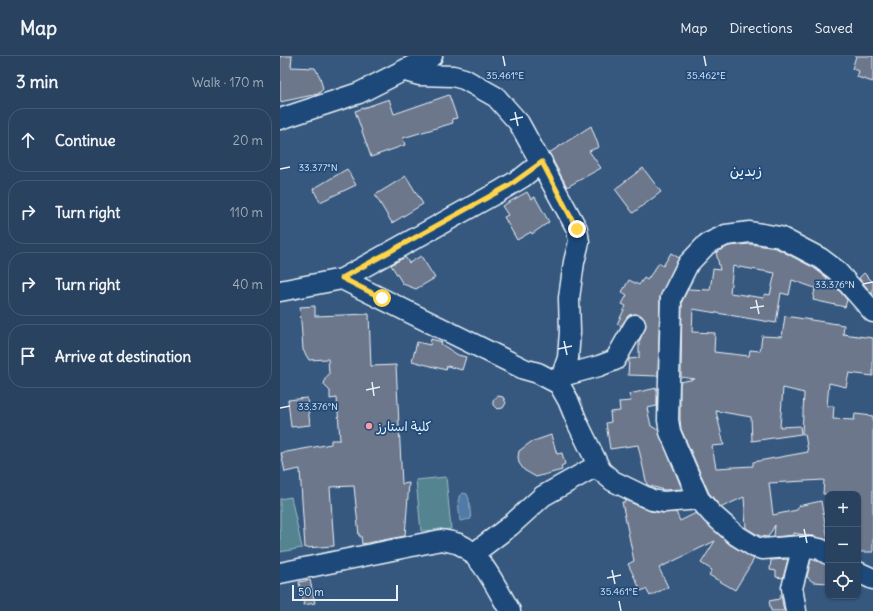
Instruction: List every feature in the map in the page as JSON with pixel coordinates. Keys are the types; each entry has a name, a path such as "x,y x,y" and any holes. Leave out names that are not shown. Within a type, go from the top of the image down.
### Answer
{"street":[{"path":"280,119 359,93 432,56"},
{"path":"405,71 425,75 453,76 464,79 496,97 520,123 577,229 579,237 569,298 570,332 568,358 561,380 578,424 601,471 613,481 652,500 664,502 699,499"},
{"path":"280,291 342,278 510,185 542,162"},
{"path":"825,552 820,549 803,546 763,549 755,547 736,536 712,514 699,499 670,432 668,420 670,298 688,264 707,244 726,236 750,232 780,237 820,258 836,270 873,312"},
{"path":"342,278 524,369 561,380 614,360 635,325"},
{"path":"473,554 510,526 543,496 598,465"},
{"path":"280,573 441,540 460,545 473,554 490,577 510,611"},
{"path":"796,611 792,588 803,546"},
{"path":"861,574 873,580"}],"green space":[{"path":"446,477 451,529 421,531 416,480"},
{"path":"291,497 302,548 280,552 280,499"}],"water":[{"path":"463,493 467,494 469,499 471,519 460,521 458,500 459,496"}],"building":[{"path":"280,56 292,56 291,67 315,68 320,77 323,89 318,94 280,102"},
{"path":"856,56 873,56 873,82 857,77 859,71 852,69"},
{"path":"449,95 457,118 452,119 453,123 403,138 405,145 371,157 355,111 389,99 394,114"},
{"path":"591,126 599,147 589,151 601,168 567,187 549,153"},
{"path":"643,168 661,192 633,213 615,189"},
{"path":"347,169 356,185 320,202 313,189"},
{"path":"406,176 423,204 392,223 375,195"},
{"path":"527,192 531,199 535,197 549,222 532,234 531,232 517,240 504,217 508,215 502,206"},
{"path":"750,244 776,248 814,268 827,278 825,285 838,289 847,300 845,307 813,300 815,288 792,280 789,295 781,293 776,323 693,309 692,332 715,333 714,352 749,356 750,350 760,351 762,336 782,337 785,316 844,325 843,334 873,338 873,376 849,373 846,387 829,383 827,406 834,406 833,419 854,420 855,414 873,416 873,552 861,552 861,491 825,491 825,494 823,494 824,480 769,483 773,515 797,510 798,506 821,501 825,523 825,539 794,533 794,535 774,537 775,525 768,537 760,536 746,528 744,497 722,507 709,493 681,429 680,382 695,379 681,377 682,301 688,289 710,290 713,269 720,270 716,252 729,246","holes":["733,266 775,273 770,295 765,294 764,298 730,293","783,388 804,393 802,434 805,434 808,452 753,462 753,466 716,468 712,446 724,445 716,411 751,417 752,441 801,434 800,426 780,427"]},
{"path":"671,253 679,258 660,297 658,376 628,375 629,359 639,358 639,342 646,325 641,315 635,314 629,315 621,326 617,324 626,306 622,304 627,295 622,292 629,280 639,285 644,278 647,280 659,263 663,266"},
{"path":"421,256 435,278 416,289 403,284 391,265 405,257 409,263"},
{"path":"864,273 873,282 873,295 859,278"},
{"path":"315,306 315,316 369,314 371,366 396,365 402,484 409,483 405,536 362,544 361,536 359,536 354,486 330,487 334,546 305,548 300,469 285,472 281,453 331,444 331,440 340,440 337,398 330,399 330,391 324,385 325,379 329,374 328,359 309,360 303,350 300,307"},
{"path":"431,339 442,342 441,344 458,355 466,357 462,370 447,366 446,370 412,361 417,342 430,345"},
{"path":"657,388 657,406 647,408 651,426 658,430 682,489 664,490 647,485 638,445 610,449 606,423 611,422 610,412 620,411 619,402 631,401 629,394"},
{"path":"498,396 503,397 506,403 503,408 497,409 493,405 493,400"},
{"path":"307,398 310,425 291,427 288,400"},
{"path":"551,435 557,454 562,453 565,464 561,466 562,470 536,477 524,470 519,463 519,451 531,442"},
{"path":"625,500 650,511 662,513 676,512 680,521 696,513 729,544 754,559 735,590 709,575 712,570 701,563 715,541 659,568 668,587 650,596 646,589 641,591 628,564 634,561 622,502 625,502"},
{"path":"788,559 783,578 776,577 776,571 770,570 771,560"},
{"path":"811,559 825,564 825,583 813,582 807,577"},
{"path":"310,580 315,603 304,605 299,582"},
{"path":"781,595 784,611 771,611 769,601 779,599"}],"place":[{"name":"كلية استارز","path":"369,426"}],"district":[{"name":"زبدين","path":"746,170"}],"route":[{"path":"382,298 342,278 510,185 531,172 542,162 577,229"}]}
